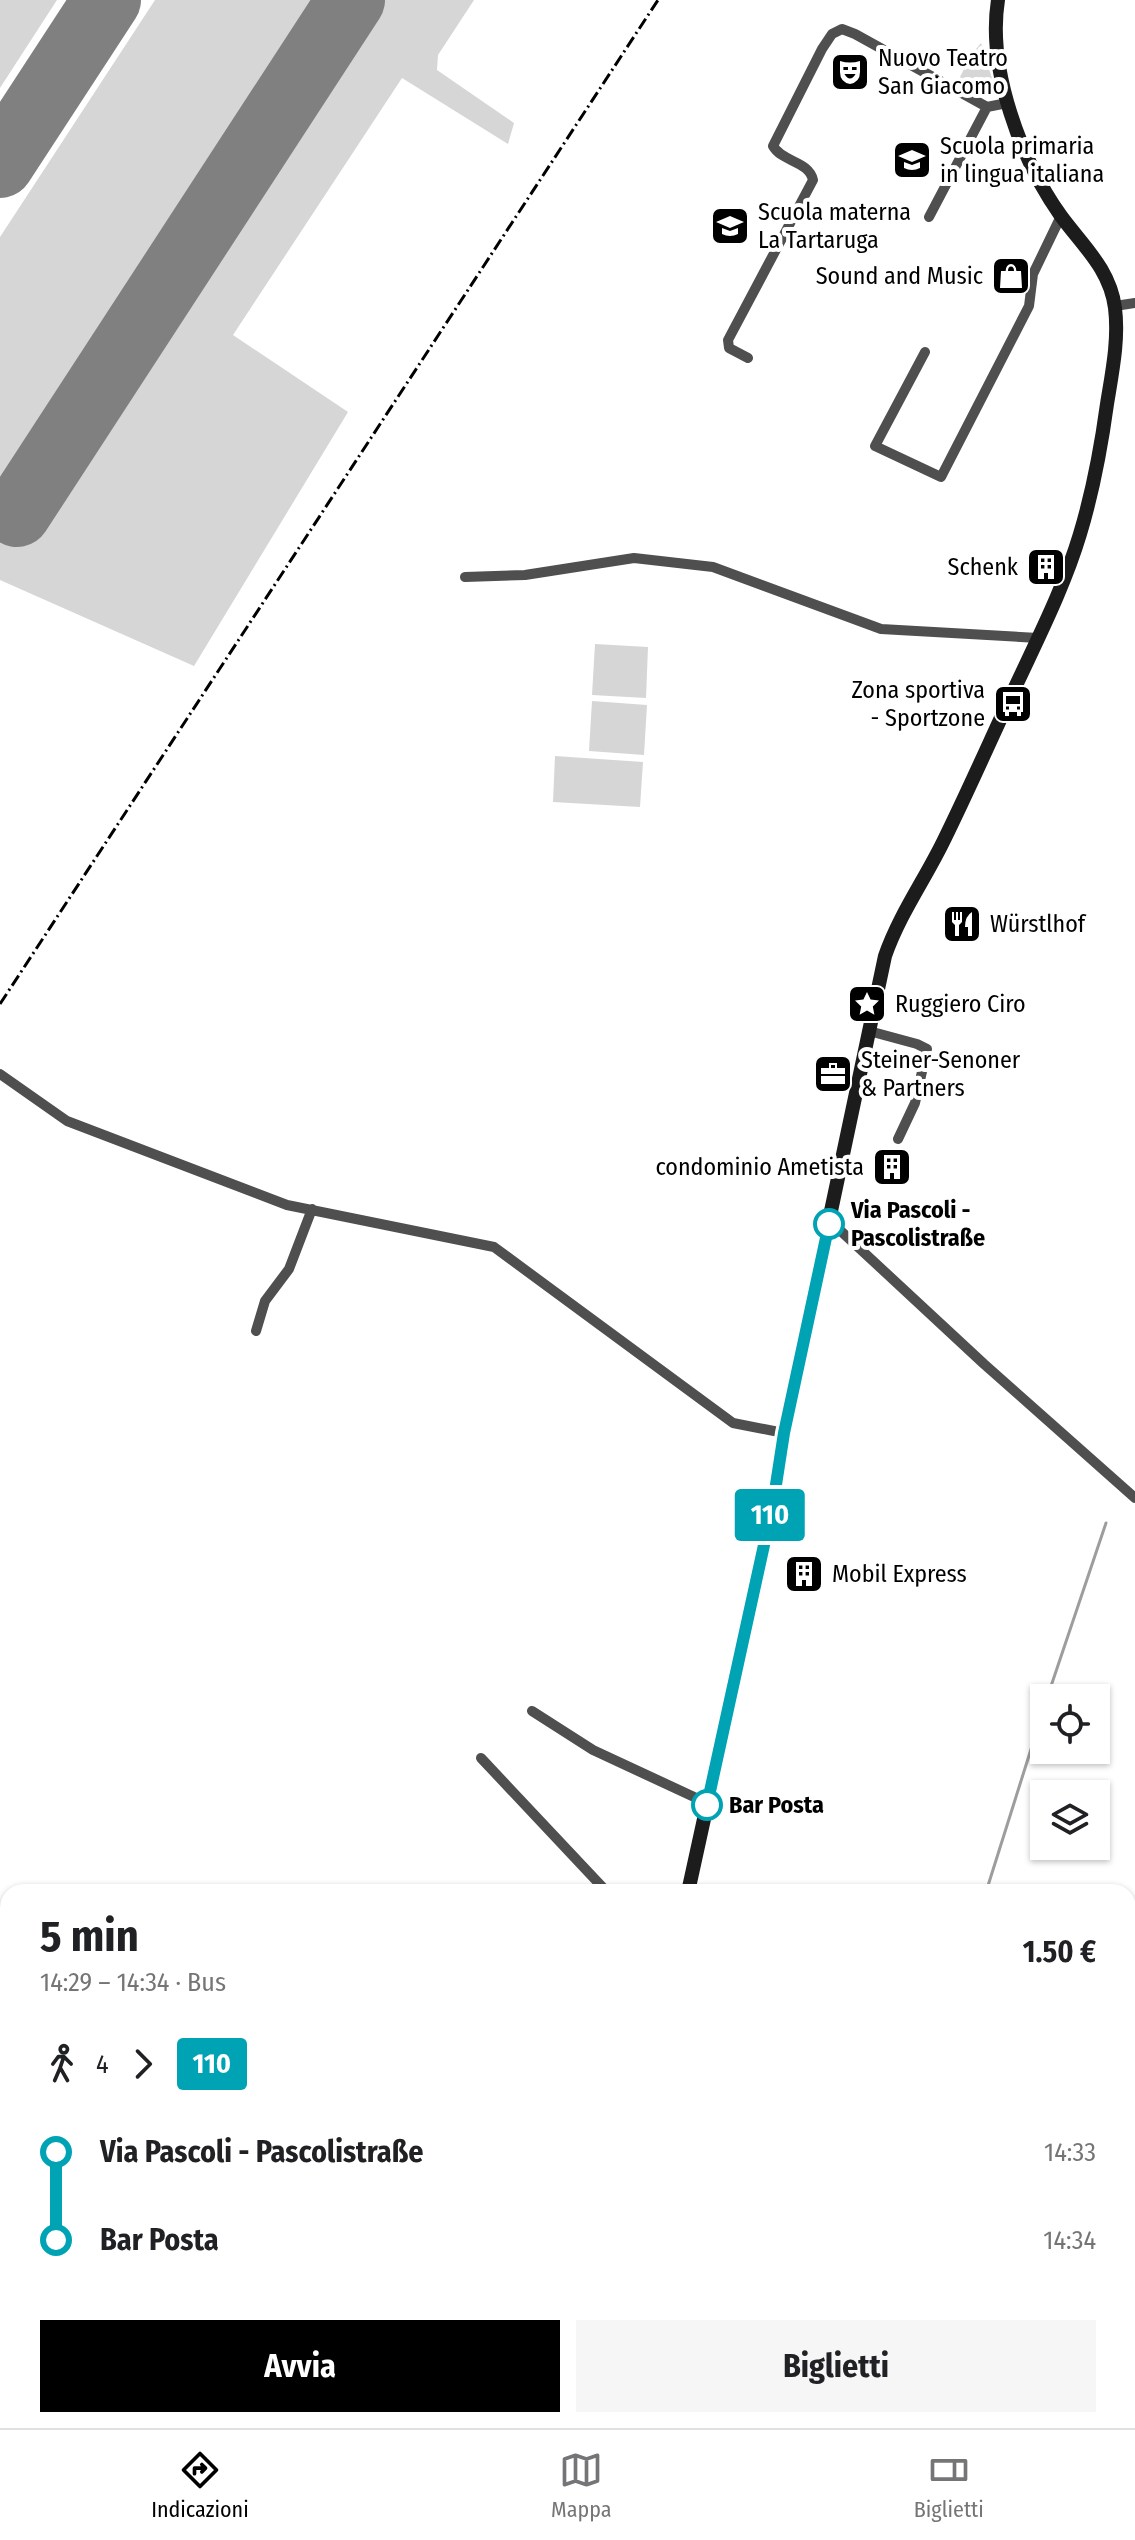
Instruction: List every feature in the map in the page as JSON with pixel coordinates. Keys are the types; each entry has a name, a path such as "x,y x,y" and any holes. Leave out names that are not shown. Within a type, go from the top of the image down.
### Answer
{"street":[{"path":"690,1884 773,1504 784,1433 885,956 894,929 943,842 1038,638 1079,537 1097,469 1115,352 1115,306 1103,270 1061,216 1032,164 1007,103 997,38 998,0"},
{"path":"748,358 729,348 728,340 813,180 808,170 777,153 773,146 832,34 842,29 855,34 987,107 1007,103"},
{"path":"929,217 987,107"},
{"path":"925,352 875,446 941,477 1029,306 1033,274 1061,216"},
{"path":"1115,306 1135,303"},
{"path":"465,577 525,575 634,558 679,562 713,567 881,629 1038,638"},
{"path":"869,1031 927,1049 915,1103 898,1139"},
{"path":"0,1074 67,1121 287,1205 494,1247 733,1423 784,1433"},
{"path":"256,1331 265,1301 289,1269 312,1209"},
{"path":"830,1221 1135,1498"},
{"path":"532,1711 593,1750 707,1803"},
{"path":"481,1758 599,1884"}],"shaded area":[{"path":"0,0 57,0 0,88"},
{"path":"155,0 474,0 438,55 437,70 514,123 508,144 402,78 233,335 348,412 194,666 0,580 0,237"},
{"path":"981,43 994,85 984,95 958,81"},
{"path":"595,644 648,647 646,698 592,695"},
{"path":"592,701 647,705 644,755 589,751"},
{"path":"555,756 643,762 640,807 553,802"}],"waterway":[{"path":"1052,1684 1106,1523"},
{"path":"989,1884 1030,1752"}],"runway":[{"path":"0,164 107,0"},
{"path":"17,513 351,0"}],"railway":[{"path":"0,1004 658,0"}],"bus line":[{"name":"110","path":"707,1805 773,1504 784,1433 829,1224"}],"place":[{"name":"Nuovo Teatro San Giacomo","path":"850,72"},
{"name":"Scuola primaria in lingua italiana","path":"912,160"},
{"name":"Scuola materna La Tartaruga","path":"730,226"},
{"name":"Sound and Music","path":"1011,276"},
{"name":"Schenk","path":"1046,567"},
{"name":"Zona sportiva - Sportzone","path":"1013,704"},
{"name":"Würstlhof","path":"962,924"},
{"name":"Ruggiero Ciro","path":"867,1004"},
{"name":"Steiner-Senoner & Partners","path":"833,1074"},
{"name":"condominio Ametista","path":"892,1167"},
{"name":"Via Pascoli - Pascolistraße","path":"829,1224"},
{"name":"Mobil Express","path":"804,1574"},
{"name":"Bar Posta","path":"707,1805"}]}
